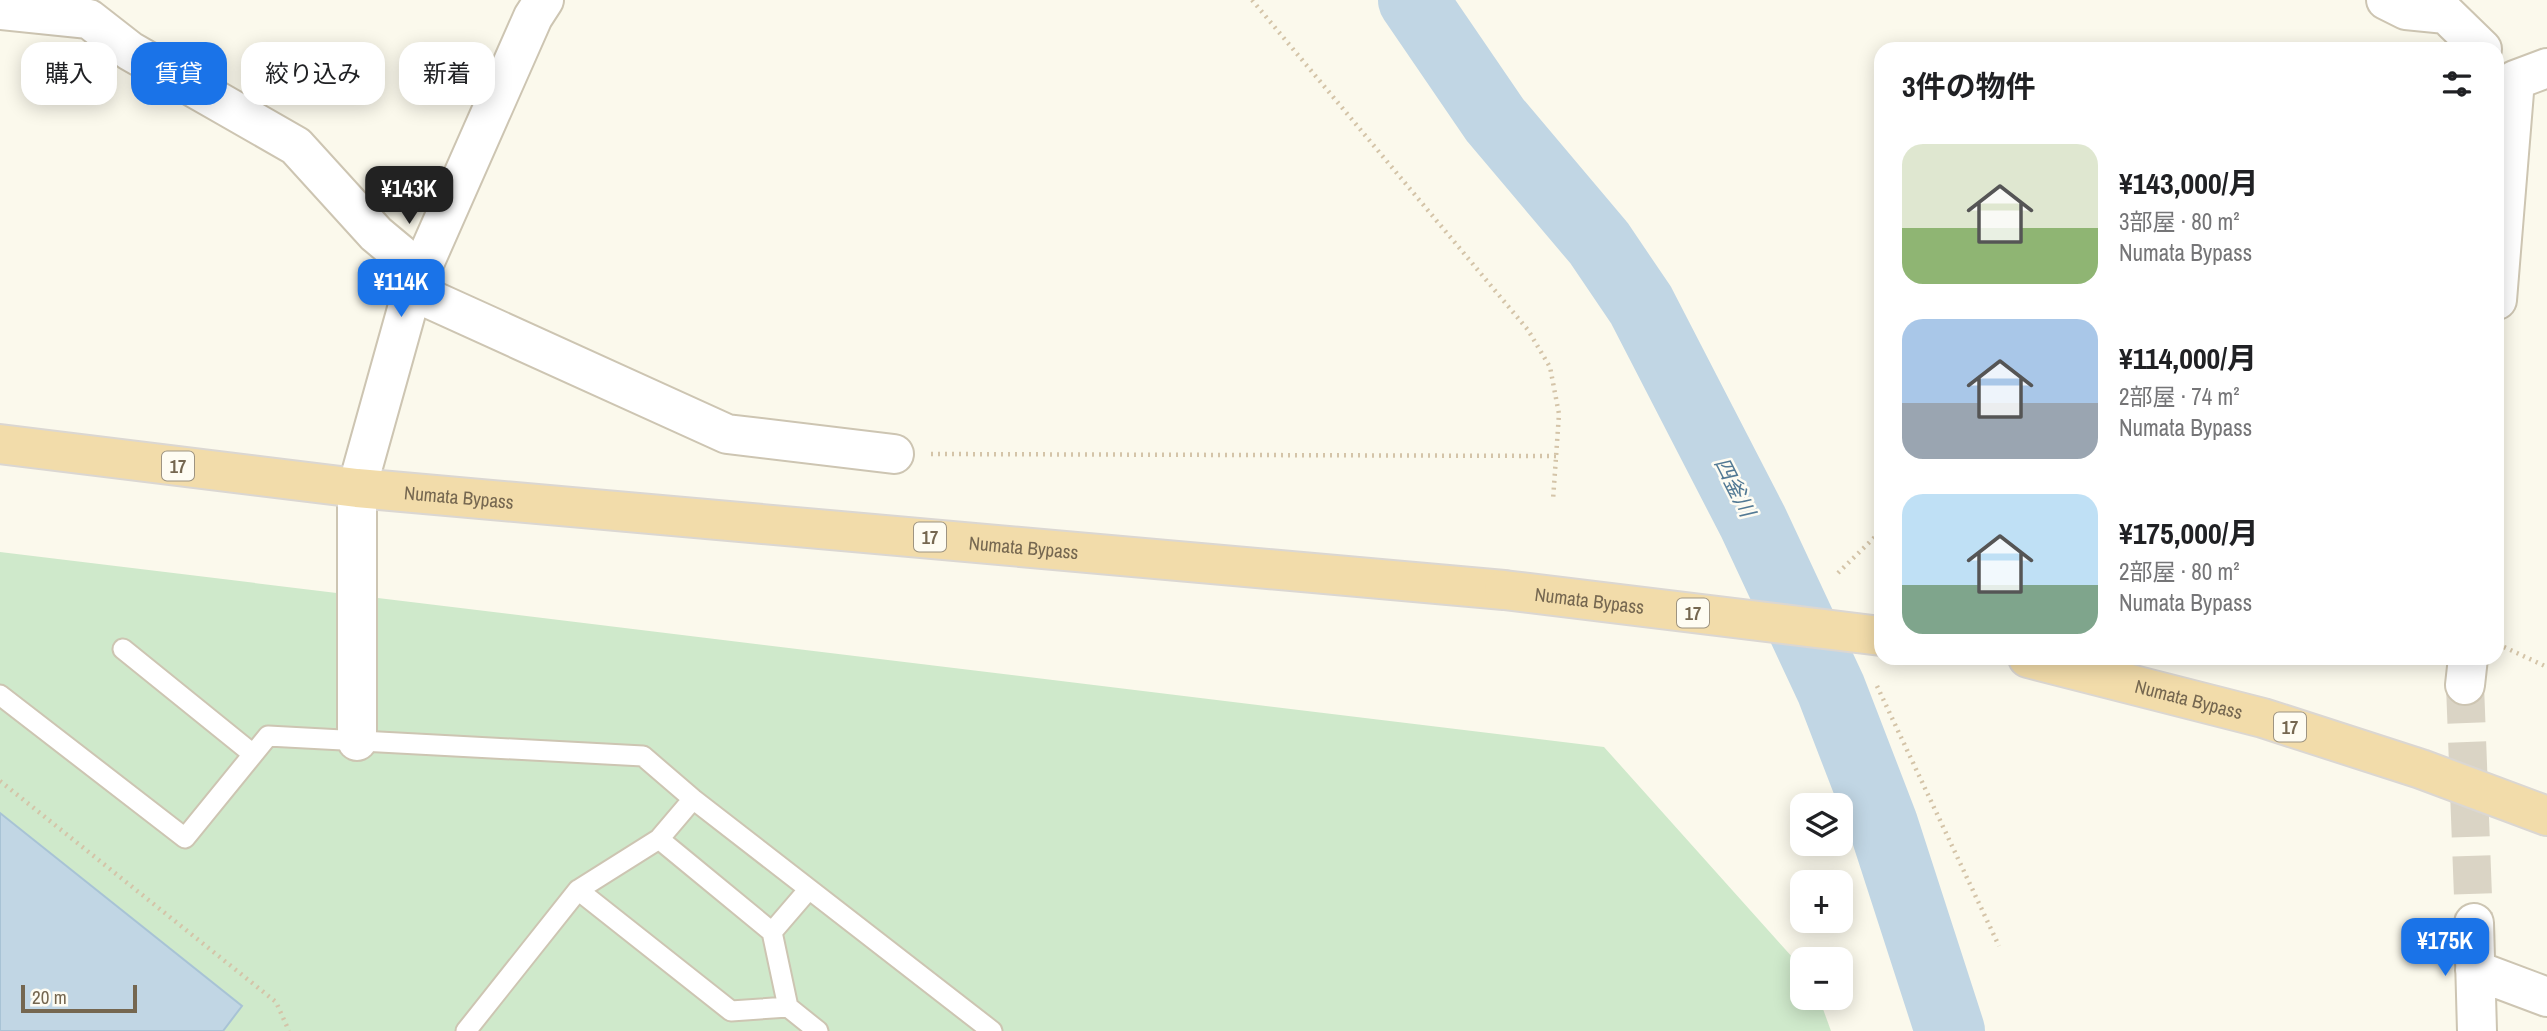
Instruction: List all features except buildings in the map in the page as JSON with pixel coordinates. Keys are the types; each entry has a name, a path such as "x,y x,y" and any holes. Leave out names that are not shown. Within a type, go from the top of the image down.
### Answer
{"highway":[{"name":"Numata Bypass","path":"0,444 356,488 1504,590 1874,635"},
{"name":"Numata Bypass","path":"2055,665 2263,718 2421,769 2547,816"}],"street":[{"path":"357,741 356,488 412,291 522,41 544,0"},
{"path":"2386,0 2406,10 2446,14 2475,42"},
{"path":"0,10 89,19 130,51 296,146 376,234 400,254 412,291 727,434 894,454"},
{"path":"2504,230 2520,70"},
{"path":"2474,923 2477,1031"},
{"path":"2475,970 2547,997"}],"lane":[{"path":"123,649 253,754"},
{"path":"0,695 185,838 268,736 643,757 693,799 992,1031"},
{"path":"466,1031 578,890 659,839 693,799"},
{"path":"659,839 772,932 788,1007 818,1031"},
{"path":"772,932 809,889"},
{"path":"578,890 731,1011 788,1007"}],"path":[{"path":"1252,0 1528,330 1550,367 1559,414 1553,500"},
{"path":"894,454 1556,456"},
{"path":"1838,573 1874,538"},
{"path":"2504,647 2547,667"},
{"path":"1877,686 1998,946"},
{"path":"0,781 276,1002 289,1031"}],"green space":[{"path":"0,552 1604,747 1790,955 1790,1010 1823,1010 1831,1031 0,1031"}],"water":[{"path":"0,813 242,1006 223,1031 0,1031"}],"waterway":[{"name":"四釜川","path":"1413,0 1495,120 1599,243 1641,305 1753,522 1831,689 1883,824 1950,1031"}],"tunnel":[{"path":"2465,685 2474,923"}]}
